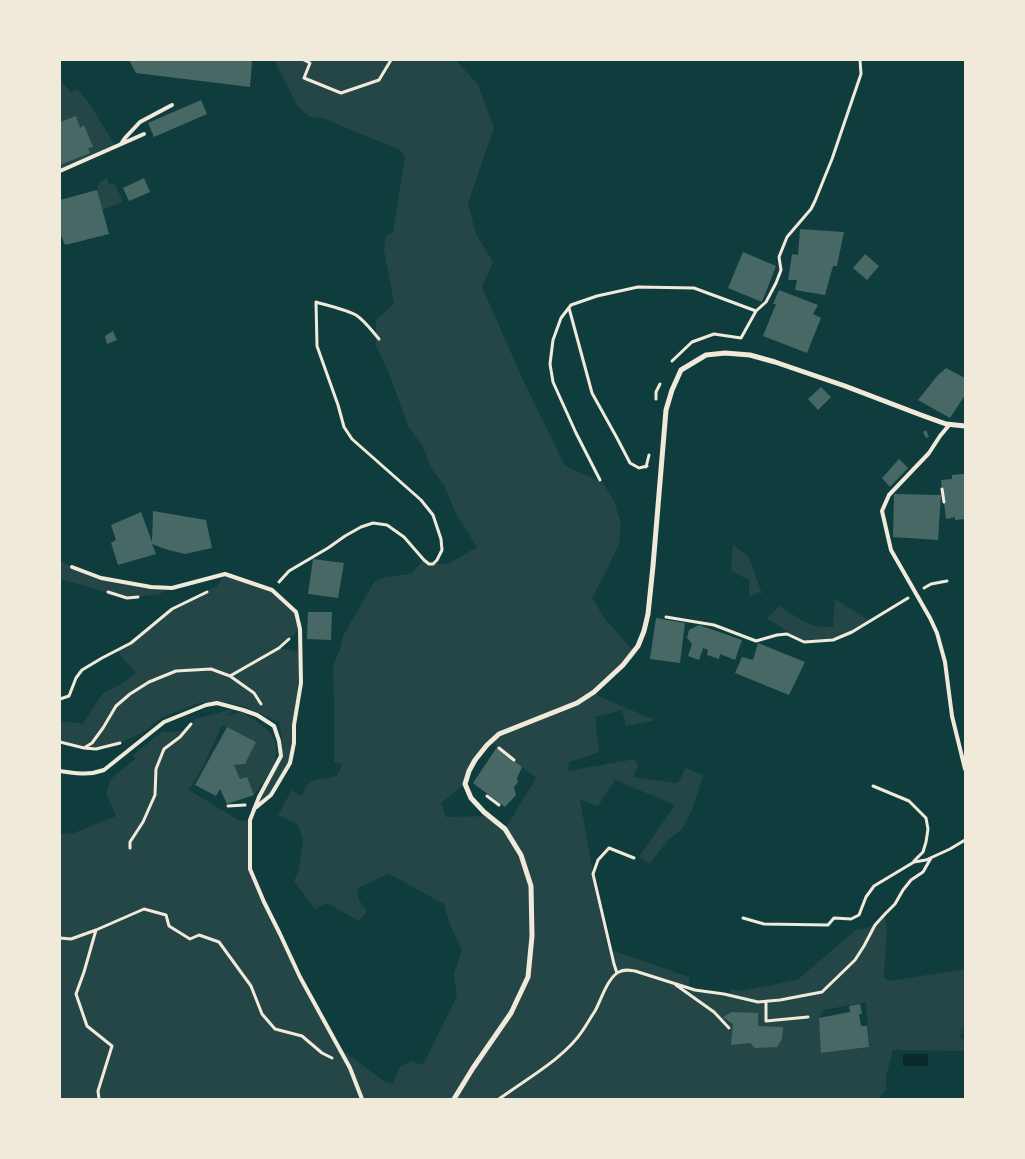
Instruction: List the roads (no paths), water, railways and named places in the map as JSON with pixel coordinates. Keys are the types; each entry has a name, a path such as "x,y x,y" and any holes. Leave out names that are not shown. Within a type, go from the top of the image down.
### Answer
{"street":[{"path":"454,1099 511,1012 528,977 532,936 531,886 521,855 504,829 471,798 465,784 469,771 487,745 499,734 577,703 594,692 623,665 638,646 648,614 666,410 681,370 706,355 725,353 750,355 831,381 921,416 965,426"}],"lane":[{"path":"121,144 140,122 172,105"},
{"path":"60,171 144,134"},
{"path":"950,424 929,453 889,495 882,511 891,550 937,633 943,652 952,716 965,769"},
{"path":"72,567 101,578 151,587 172,588 225,574 272,590 296,612 300,629 301,684 290,764 271,795 254,809"},
{"path":"60,771 93,774 104,770 164,722 195,708 217,702 250,713 274,726 281,756 259,797 250,820 250,869 300,977 350,1068 362,1099"}]}
